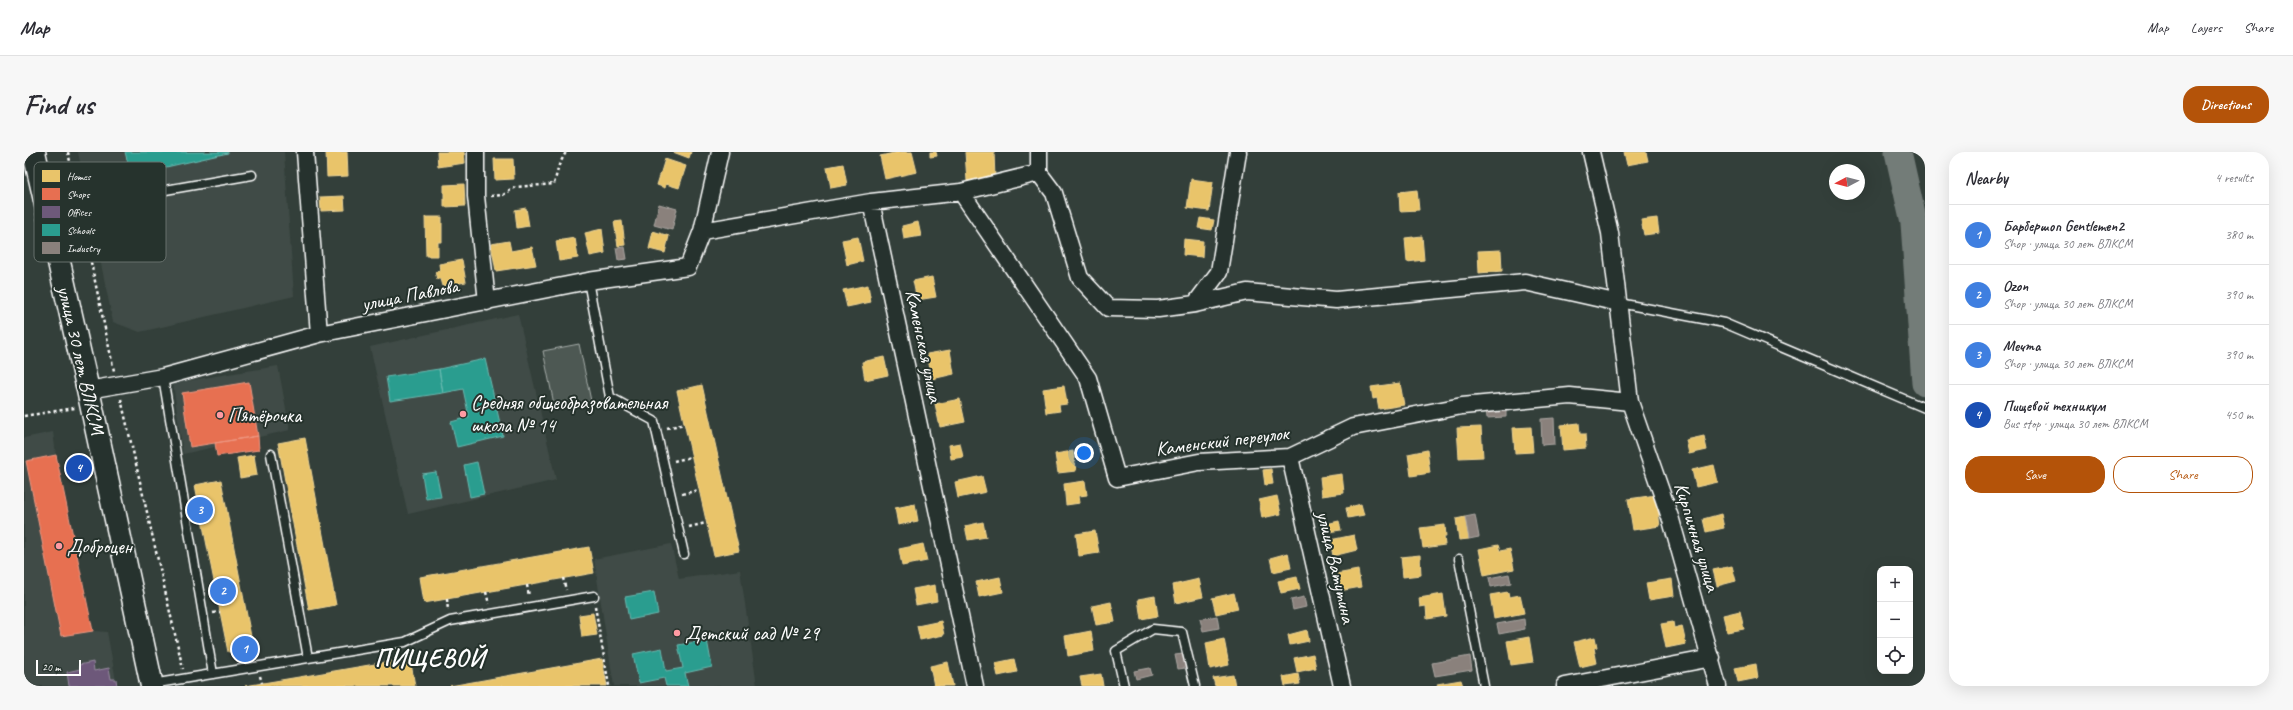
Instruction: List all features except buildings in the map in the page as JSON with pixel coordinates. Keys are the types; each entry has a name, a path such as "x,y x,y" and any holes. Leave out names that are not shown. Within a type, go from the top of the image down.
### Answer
{"main road":[{"name":"улица 30 лет ВЛКСМ","path":"34,152 36,162"},
{"name":"улица 30 лет ВЛКСМ","path":"59,262 151,685"}],"street":[{"path":"305,152 319,334"},
{"path":"476,152 476,196 487,302"},
{"path":"720,152 702,231 871,202 961,192 1039,173"},
{"path":"1039,152 1039,173 1054,194 1080,278 1108,308 1158,309 1195,304 1247,292 1336,300 1525,282 1619,303"},
{"path":"1195,304 1220,272 1238,152"},
{"name":"Кирпичная улица","path":"1591,152 1610,233 1630,402 1671,520 1712,658 1718,686"},
{"name":"Каменский переулок","path":"961,192 1088,378 1117,478 1199,462 1290,457 1353,428 1462,406 1570,396 1630,402"},
{"name":"Каменская улица","path":"871,202 975,686"},
{"name":"улица Павлова","path":"88,390 163,377 319,334 588,281 688,267 702,231"},
{"name":"улица Ватутина","path":"1290,457 1342,686"},
{"path":"1565,686 1712,658"}],"lane":[{"path":"166,190 252,175"},
{"path":"588,281 610,397 654,421 684,554"},
{"path":"1619,303 1724,323 1925,408"},
{"path":"163,377 213,674"},
{"path":"270,454 308,658"},
{"path":"1460,560 1484,686"},
{"path":"151,685 406,642 450,621 594,596"},
{"path":"1124,686 1116,651 1153,629 1182,632 1195,686"}],"path":[{"path":"68,152 70,162"},
{"path":"476,196 503,195 516,187 554,184 559,165 566,152"},
{"path":"91,262 117,385 186,679"},
{"path":"656,430 684,424"},
{"path":"664,463 692,457"},
{"path":"671,497 699,490"},
{"path":"678,530 706,523"},
{"path":"594,596 609,686"}],"shaded area":[{"path":"78,152 284,152 294,296 140,332 113,322 101,262 166,262 166,162 80,162"},
{"name":"Средняя общеобразовательная школа № 14","path":"518,314 556,480 408,514 370,347"},
{"path":"579,344 591,401 555,409 543,351"},
{"path":"278,366 290,430 183,454 173,383"},
{"path":"53,432 56,455 26,461 61,636 93,631 107,632 117,686 24,686 24,438"},
{"name":"Детский сад № 29","path":"671,544 679,579 740,570 757,686 614,686 594,559"}],"waterway":[{"path":"1898,152 1914,223 1925,383"}],"place":[{"name":"Средняя общеобразовательная школа № 14","path":"463,414"},
{"name":"Пятёрочка","path":"220,415"},
{"name":"Пищевой техникум","path":"79,468"},
{"name":"Мечта","path":"200,510"},
{"name":"Доброцен","path":"59,546"},
{"name":"Ozon","path":"223,591"},
{"name":"Детский сад № 29","path":"677,633"},
{"name":"Барбершоп Gentlemen2","path":"245,649"}],"district":[{"name":"ПИЩЕВОЙ","path":"430,658"}]}
